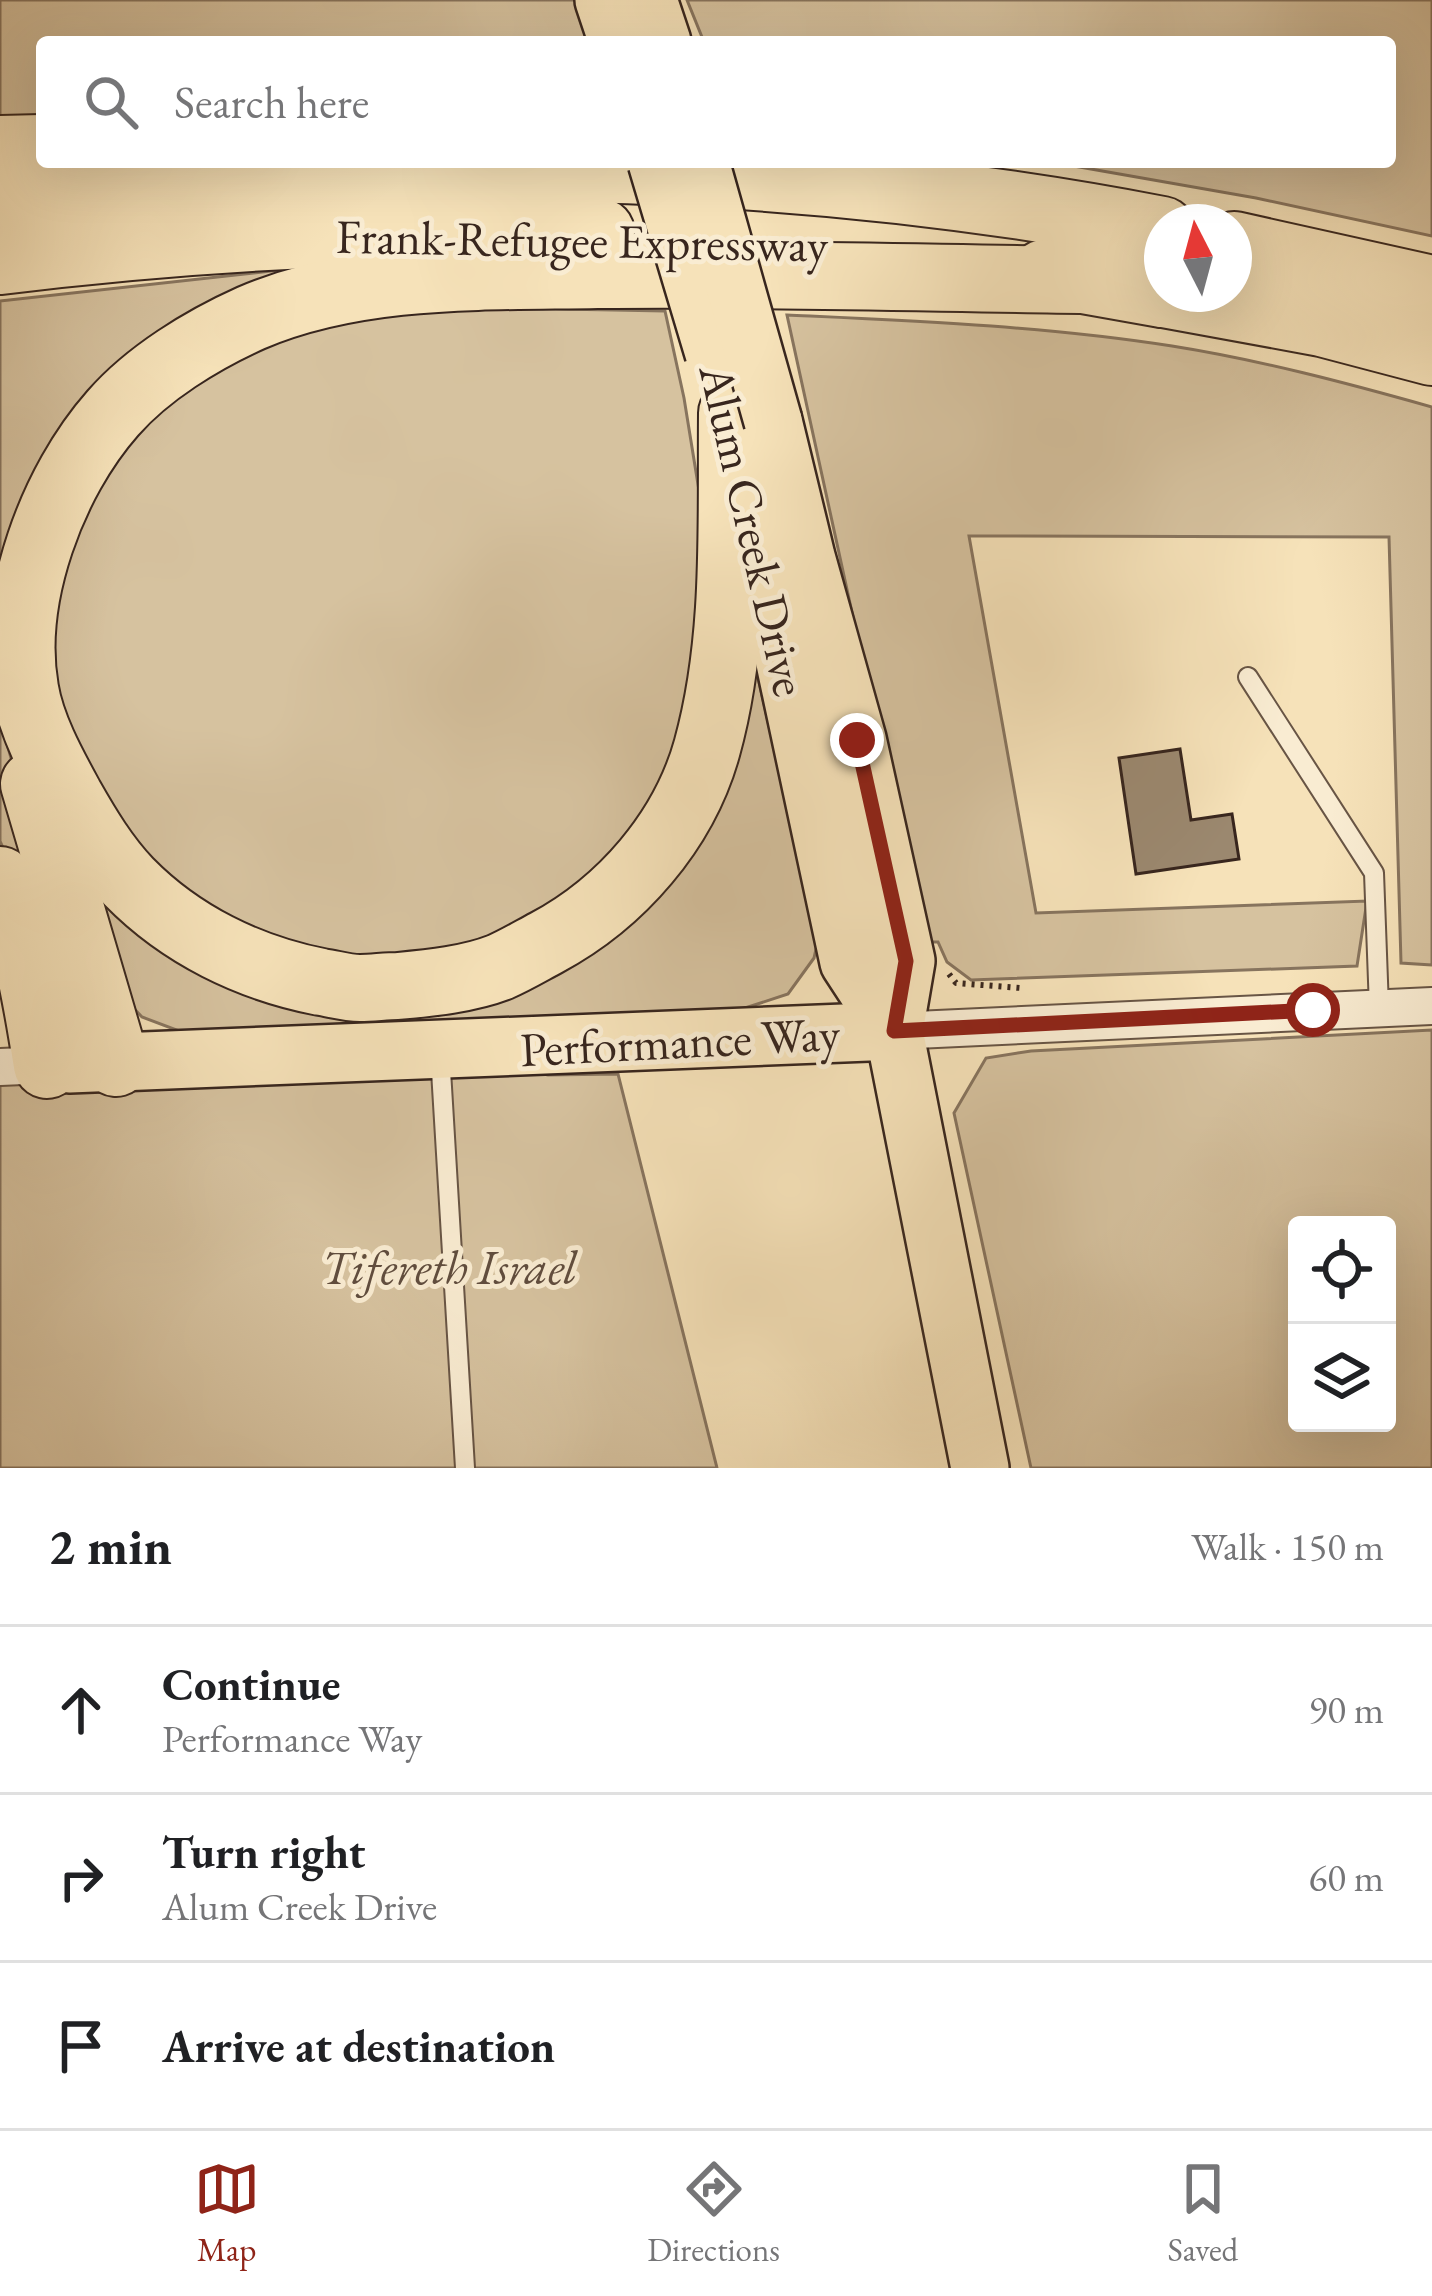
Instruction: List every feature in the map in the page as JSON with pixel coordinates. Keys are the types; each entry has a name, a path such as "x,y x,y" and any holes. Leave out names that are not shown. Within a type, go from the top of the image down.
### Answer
{"highway":[{"path":"0,148 36,148"},
{"path":"270,168 297,172"},
{"name":"Frank-Refugee Expressway","path":"0,199 297,172 547,169 757,178 994,203 1144,227"},
{"name":"Frank-Refugee Expressway","path":"0,261 262,237 486,230 648,233 853,246 1144,290"},
{"path":"1252,248 1432,289"},
{"path":"116,1063 34,785 22,643 26,590 40,543 81,455 113,412 143,385 176,360 250,319 338,292 383,285 472,277 680,274 1089,280"},
{"name":"Frank-Refugee Expressway","path":"1252,310 1432,352"},
{"path":"25,693 43,742 92,836 128,881 171,918 219,949 287,975 355,988 427,983 496,969 565,933 627,886 674,821 694,783 706,752 725,662 752,417"},
{"path":"0,880 33,981 23,1066"}],"main road":[{"name":"Alum Creek Drive","path":"659,168 752,417"},
{"name":"Alum Creek Drive","path":"701,168 752,417 849,962 894,1031 980,1468"},
{"name":"Performance Way","path":"23,1066 894,1031"}],"street":[{"name":"Performance Way","path":"894,1031 1432,1006"}],"lane":[{"path":"1248,677 1374,873 1379,1008"},
{"path":"440,1051 465,1468"}],"path":[{"path":"947,971 956,983 1021,988"}],"green space":[{"path":"0,0 580,0 591,36 36,36 36,122 0,122"},
{"path":"687,0 1432,0 1432,236 1085,168 1396,168 1396,36 702,36"},
{"path":"318,269 167,342 1,677 7,744 76,986 74,1005 0,841 0,301"},
{"path":"504,308 665,311 707,540 697,703 627,850 537,924 390,966 229,931 110,831 55,691 52,615 89,485 185,377 273,331 357,316"},
{"path":"787,315 1124,339 1238,358 1432,407 1432,965 1401,963 1389,537 969,536 1036,913 1367,901 1357,966 971,980 947,962 938,942 924,942"},
{"path":"750,643 818,940 814,958 788,994 742,1009 179,1031 142,1017 122,996 84,850 247,979 586,939"},
{"path":"1432,1030 1432,1468 1031,1468 954,1113 986,1058 1031,1051"},
{"name":"Tifereth Israel","path":"487,1062 548,1075 618,1074 717,1468 0,1468 0,1083"}],"building":[{"path":"1180,749 1191,820 1232,814 1239,859 1136,874 1119,758"}],"route":[{"path":"857,740 906,961 894,1031 1313,1010"}]}
